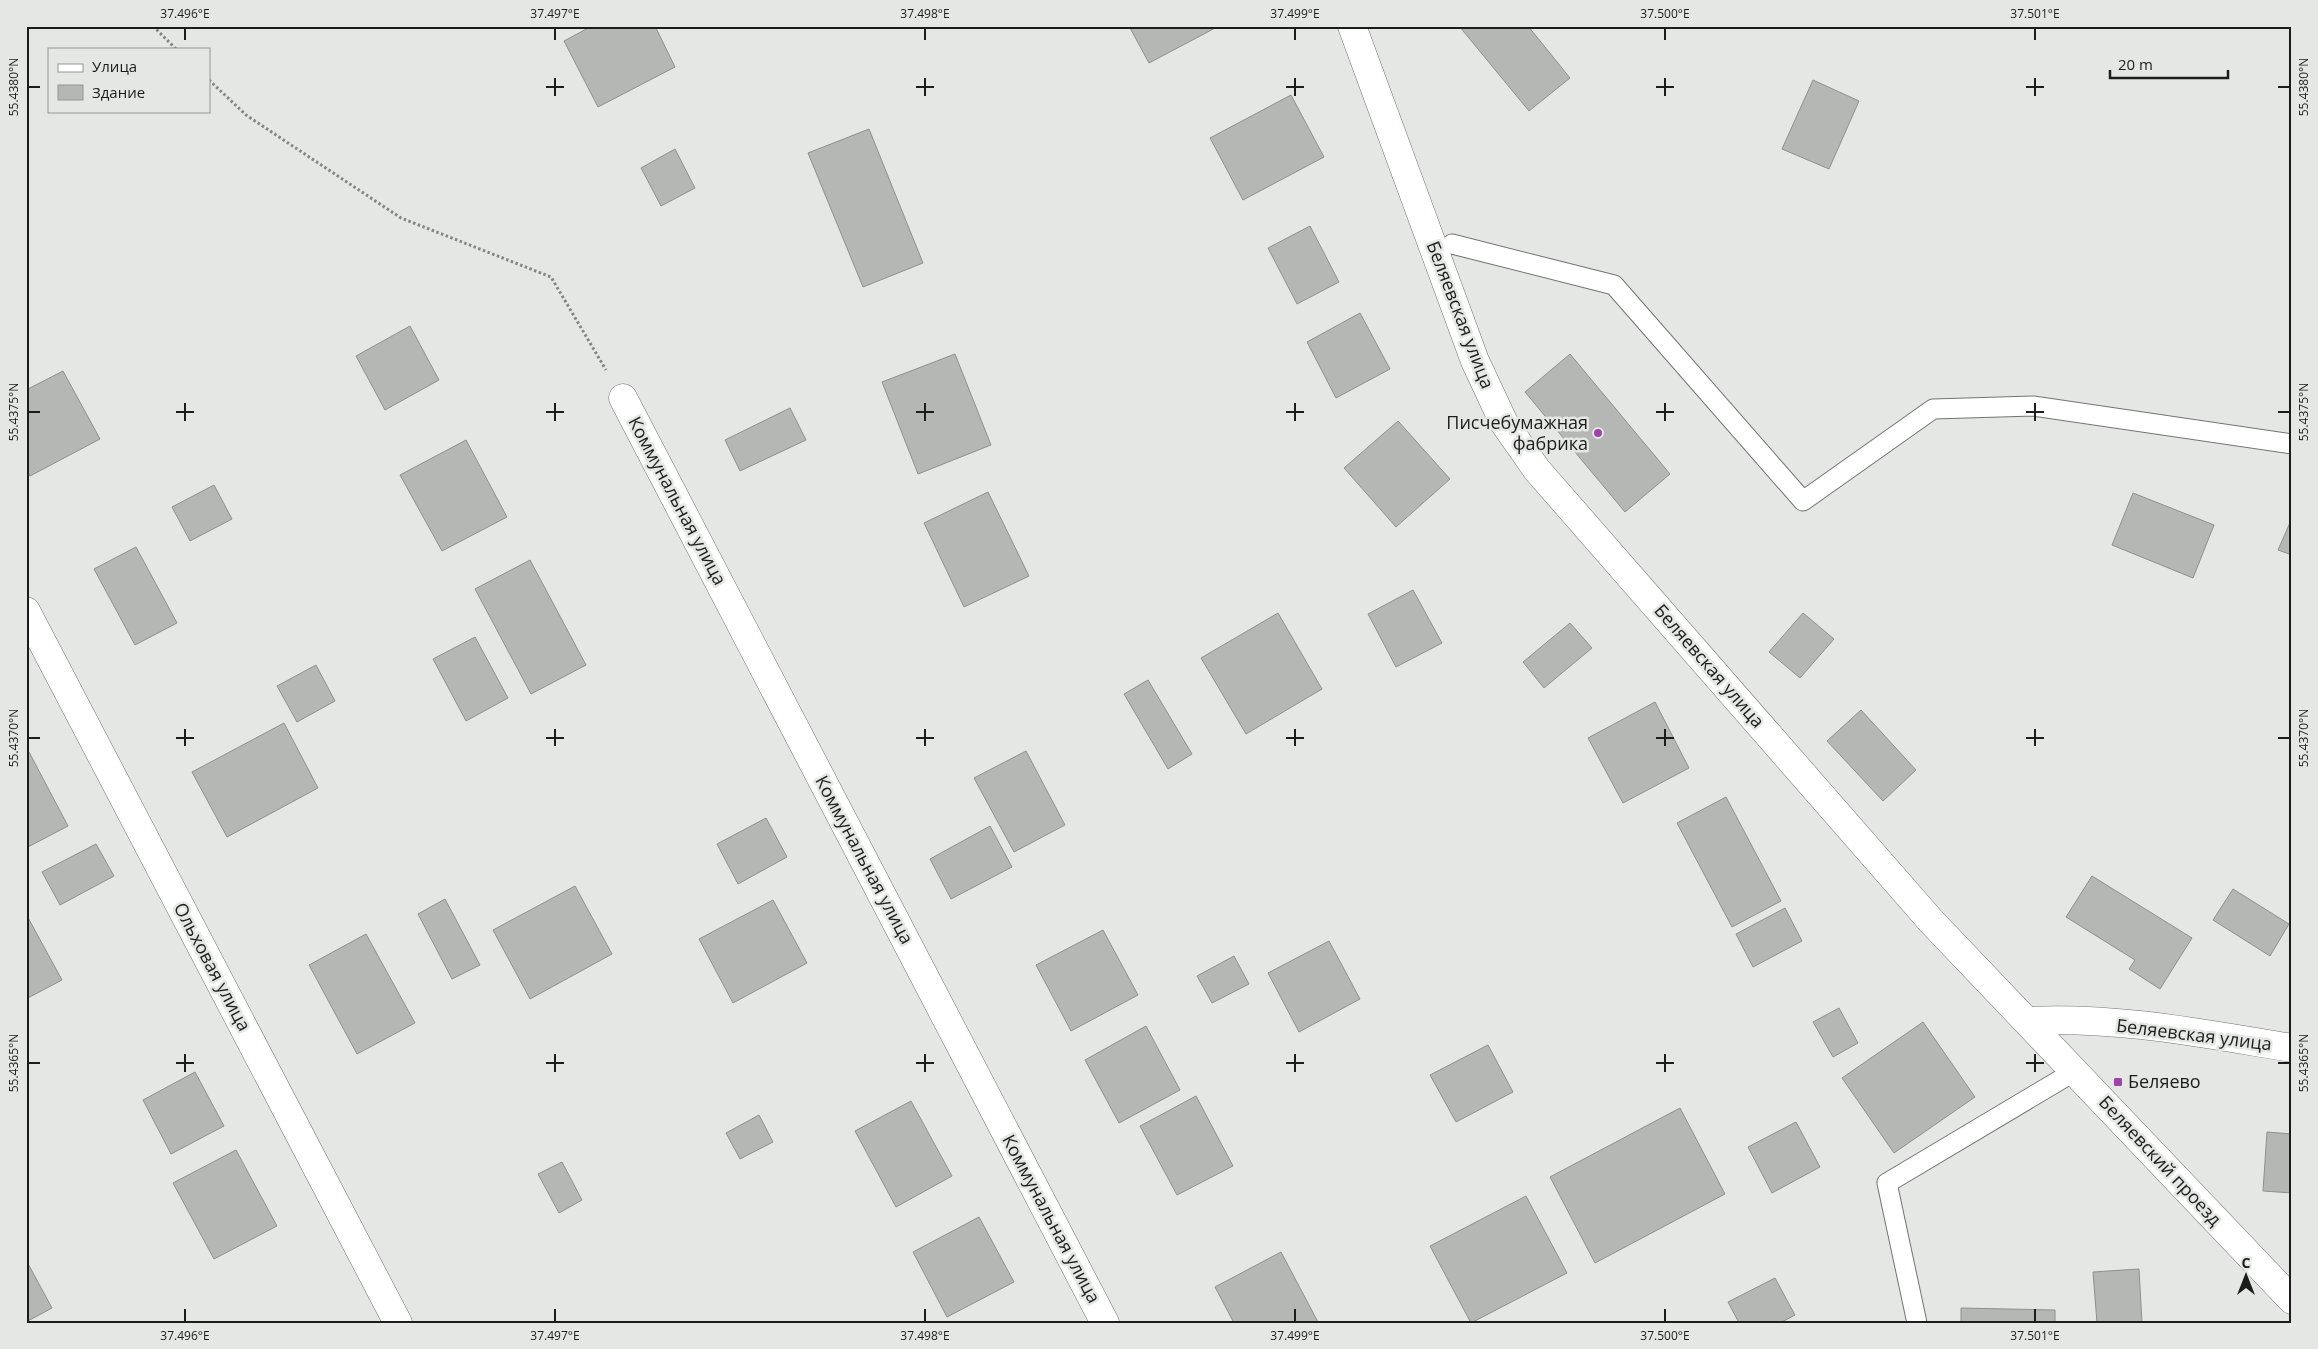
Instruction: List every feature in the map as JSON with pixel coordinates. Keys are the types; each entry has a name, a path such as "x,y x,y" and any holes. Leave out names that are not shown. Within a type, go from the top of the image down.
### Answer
{"street":[{"name":"Беляевская улица","path":"1352,26 1475,361 1504,423 1537,470 1925,914 2027,1021 2048,1020 2159,1026 2292,1048"},
{"name":"Коммунальная улица","path":"623,398 1105,1323"},
{"name":"Ольховая улица","path":"26,611 398,1323"},
{"name":"Беляевский проезд","path":"2027,1021 2292,1300"}],"lane":[{"path":"1452,244 1614,285 1803,501 1932,409 2033,406 2292,444"},
{"path":"1917,1323 1887,1183 2075,1071"}],"path":[{"path":"153,26 175,48"},
{"path":"210,81 246,115 401,218 551,277 623,398"}],"building":[{"path":"592,26 655,26 675,67 598,107 564,41"},
{"path":"1129,26 1219,26 1149,63"},
{"path":"1459,26 1528,26 1570,78 1529,111"},
{"path":"1813,80 1859,101 1829,169 1782,149"},
{"path":"1291,95 1324,157 1243,200 1210,138"},
{"path":"869,129 923,263 863,287 808,153"},
{"path":"675,149 695,188 661,206 641,168"},
{"path":"1310,226 1339,282 1297,304 1268,248"},
{"path":"1360,313 1390,369 1336,398 1307,342"},
{"path":"410,326 439,380 385,410 356,356"},
{"path":"955,354 991,445 918,474 882,382"},
{"name":"Писчебумажная фабрика","path":"1570,354 1670,474 1625,512 1525,392"},
{"path":"63,371 100,439 30,476 26,469 26,390"},
{"path":"790,408 806,440 740,471 725,440"},
{"path":"1398,421 1450,479 1396,527 1344,468"},
{"path":"466,440 507,517 442,551 400,475"},
{"path":"214,485 232,519 190,541 172,507"},
{"path":"988,492 1029,576 964,607 924,523"},
{"path":"2133,493 2214,525 2193,578 2112,545"},
{"path":"2292,518 2292,555 2278,550"},
{"path":"136,547 177,623 135,645 94,569"},
{"path":"530,560 586,665 531,694 475,589"},
{"path":"1413,590 1442,643 1396,667 1368,614"},
{"path":"1278,613 1322,689 1246,734 1201,658"},
{"path":"1803,613 1834,639 1800,678 1769,652"},
{"path":"1570,623 1592,648 1544,688 1523,662"},
{"path":"475,637 508,698 466,721 433,659"},
{"path":"316,665 335,701 297,722 277,686"},
{"path":"1148,680 1192,754 1168,769 1124,694"},
{"path":"1655,702 1689,768 1623,803 1588,738"},
{"path":"1861,710 1916,770 1883,801 1827,741"},
{"path":"284,723 318,788 227,837 192,772"},
{"path":"1026,751 1065,825 1014,852 974,778"},
{"path":"29,752 68,826 26,848 26,753"},
{"path":"1726,797 1781,901 1732,927 1677,823"},
{"path":"766,818 787,857 738,884 717,844"},
{"path":"990,826 1012,867 951,899 930,859"},
{"path":"96,844 114,876 60,905 42,872"},
{"path":"2092,876 2192,938 2160,989 2129,969 2135,960 2066,917"},
{"path":"575,886 612,954 530,999 493,930"},
{"path":"2233,889 2289,924 2270,956 2213,920"},
{"path":"445,899 480,965 452,979 418,914"},
{"path":"773,900 807,963 733,1003 699,939"},
{"path":"1785,908 1802,941 1753,967 1736,934"},
{"path":"26,914 62,980 26,999"},
{"path":"1103,930 1138,995 1071,1031 1036,965"},
{"path":"366,934 415,1023 357,1054 309,965"},
{"path":"1329,941 1360,999 1299,1032 1268,973"},
{"path":"1234,956 1249,984 1212,1003 1197,976"},
{"path":"1839,1008 1858,1043 1833,1057 1813,1022"},
{"path":"1923,1022 1975,1097 1894,1153 1842,1078"},
{"path":"1146,1026 1180,1090 1119,1123 1085,1060"},
{"path":"1488,1045 1513,1092 1456,1122 1430,1075"},
{"path":"195,1072 224,1126 171,1154 143,1100"},
{"path":"1196,1096 1233,1166 1177,1195 1140,1126"},
{"path":"911,1101 952,1176 896,1207 855,1131"},
{"path":"1680,1108 1725,1194 1595,1263 1550,1177"},
{"path":"759,1115 773,1142 740,1159 726,1133"},
{"path":"1796,1122 1820,1167 1772,1193 1748,1147"},
{"path":"2267,1132 2292,1134 2292,1193 2263,1191"},
{"path":"236,1150 277,1226 214,1259 173,1183"},
{"path":"562,1162 582,1200 559,1213 538,1174"},
{"path":"1526,1196 1567,1273 1471,1323 1430,1246"},
{"path":"979,1217 1014,1282 947,1317 913,1252"},
{"path":"1281,1252 1318,1322 1234,1323 1215,1287"},
{"path":"26,1260 52,1308 26,1322"},
{"path":"2139,1269 2142,1323 2097,1323 2093,1272"},
{"path":"1775,1278 1795,1315 1780,1323 1739,1323 1728,1302"},
{"path":"1961,1308 2055,1310 2055,1323 1961,1323"}],"place":[{"name":"Писчебумажная фабрика","path":"1598,433"},
{"name":"Беляево","path":"2118,1082"}]}
